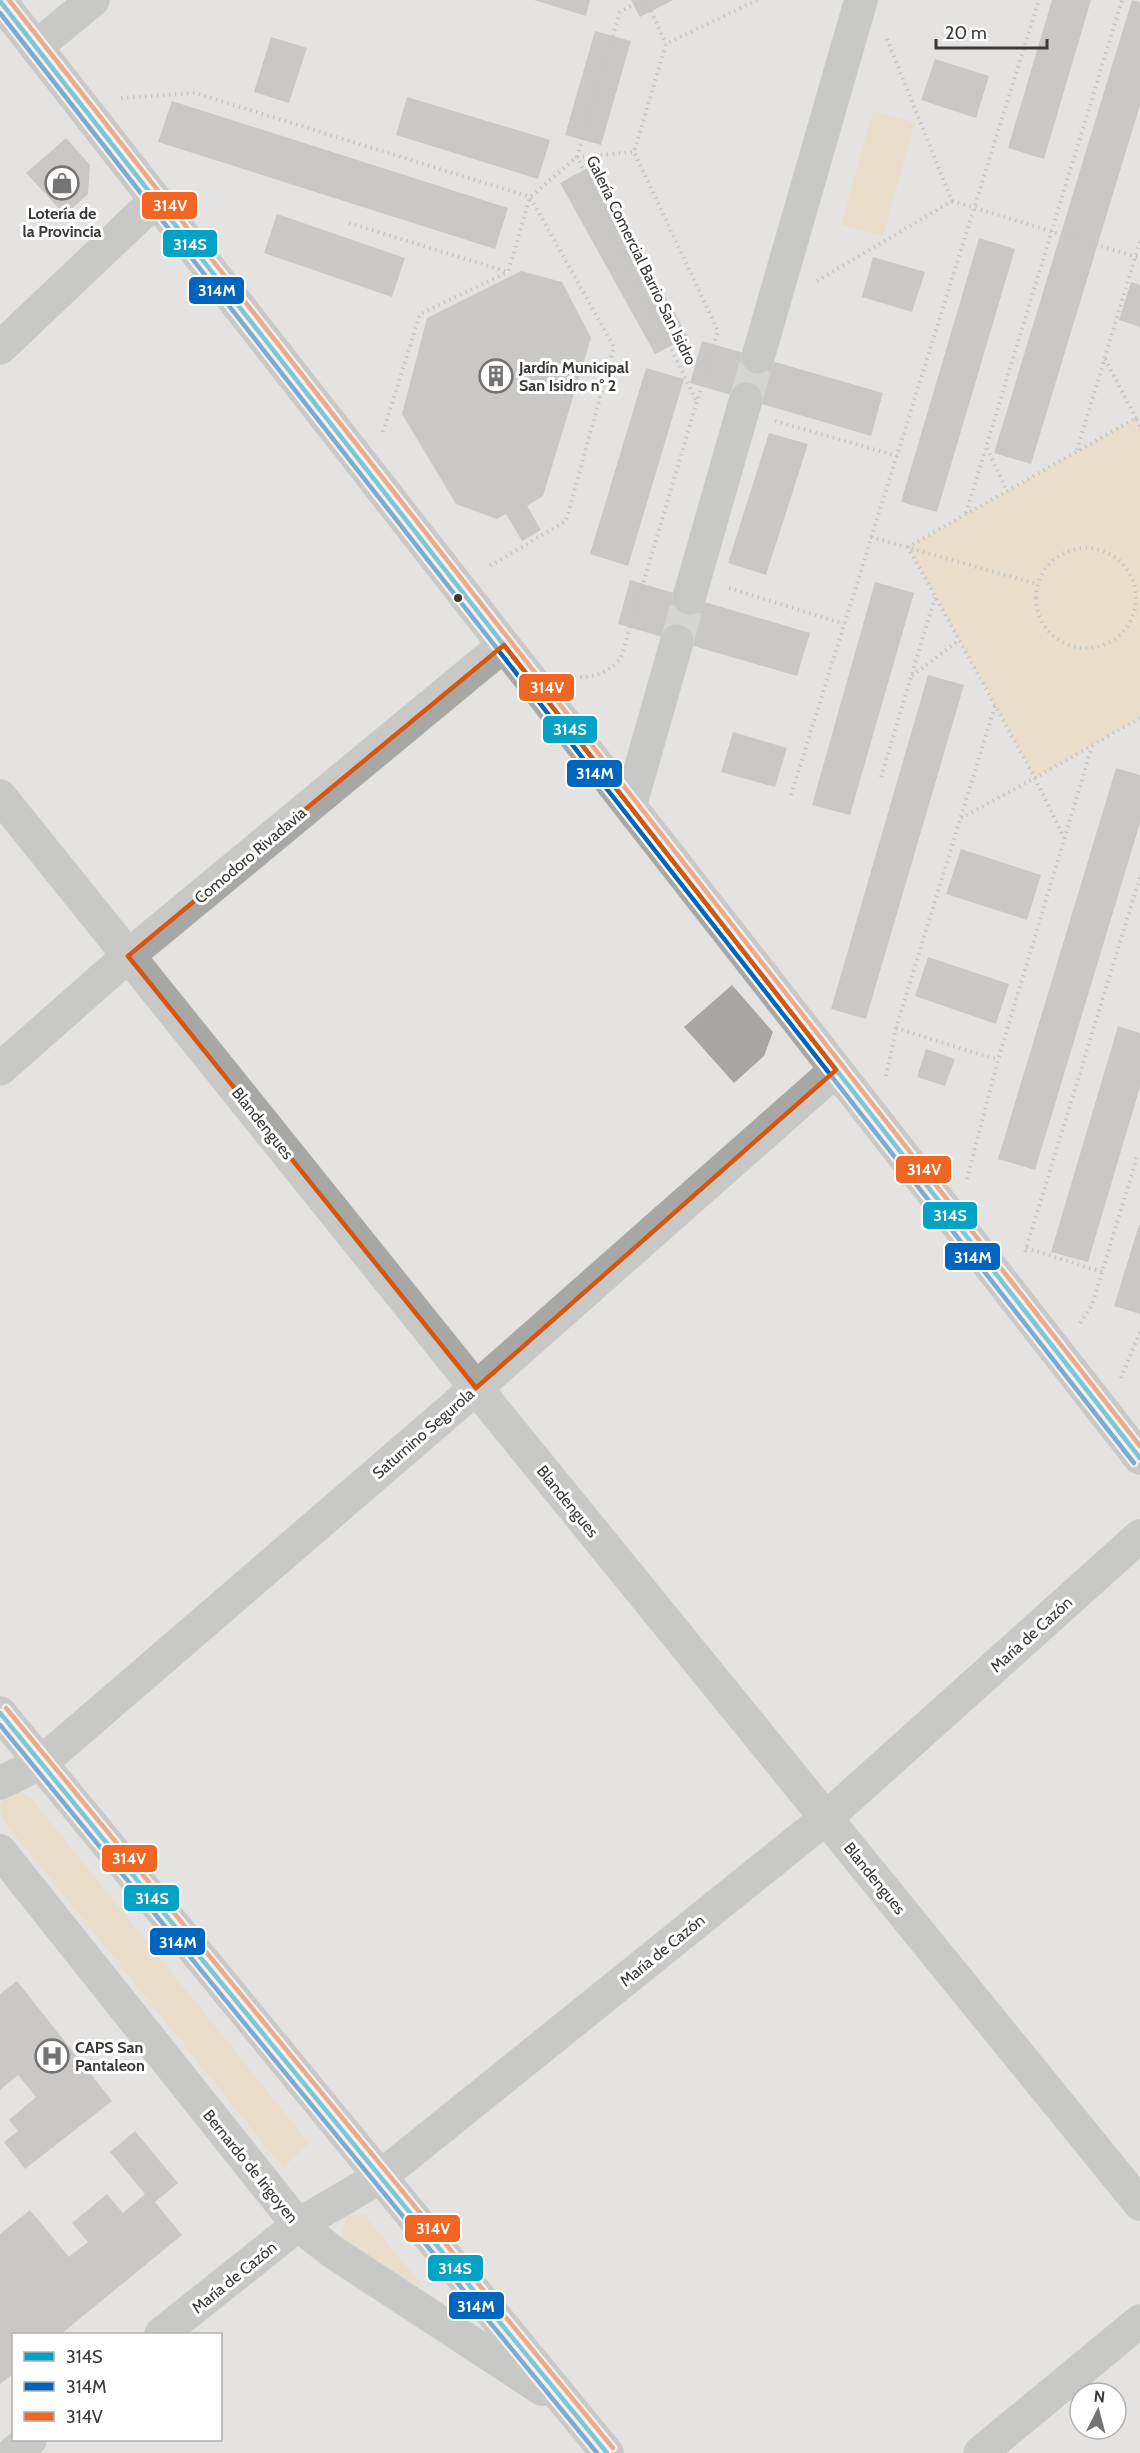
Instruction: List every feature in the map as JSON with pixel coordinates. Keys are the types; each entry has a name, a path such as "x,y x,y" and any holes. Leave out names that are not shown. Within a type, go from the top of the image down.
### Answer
{"street":[{"path":"36,47 93,0"},
{"path":"758,357 861,0"},
{"path":"0,1 1140,1458"},
{"path":"0,348 156,200"},
{"path":"689,598 757,409"},
{"path":"630,806 676,641"},
{"name":"Comodoro Rivadavia","path":"0,1069 128,956 504,645"},
{"name":"Blandengues","path":"0,796 476,1388 1140,2204"},
{"name":"Saturnino Segurola","path":"0,1783 41,1763 476,1388 836,1070"},
{"name":"María de Cazón","path":"162,2333 298,2225 380,2177 826,1818 1140,1536"},
{"name":"Bernardo de Irigoyen","path":"0,1713 607,2453"},
{"name":"Bernardo de Irigoyen","path":"0,1851 298,2225 333,2253 570,2408"},
{"path":"980,2453 1140,2320"},
{"path":"13,2453 28,2441"}],"path":[{"name":"Galería Comercial Barrio San Isidro","path":"641,0 620,12 578,157 697,402"},
{"path":"524,671 588,678 611,670 621,658 718,331 634,152 666,44 646,0"},
{"path":"666,44 757,0"},
{"path":"791,795 1039,0"},
{"path":"966,514 1122,0"},
{"path":"885,33 952,201"},
{"path":"78,101 195,93 530,197 614,347 566,521 457,586"},
{"path":"370,474 420,314 508,272 530,197 578,157 634,152"},
{"path":"809,286 952,201 1138,257"},
{"path":"349,224 508,272"},
{"path":"1077,451 1138,257 1140,241"},
{"path":"1105,358 1138,416 1140,426"},
{"path":"757,409 897,456"},
{"path":"908,547 1138,416"},
{"path":"987,447 1007,491"},
{"path":"872,537 1037,584"},
{"path":"908,547 1035,778 1064,838"},
{"path":"1086,547 1102,550 1117,557 1128,569 1135,583 1137,599 1134,615 1126,630 1113,642 1096,648 1079,649 1056,638 1039,618 1036,601 1037,584 1044,569 1055,558 1070,550 1086,547"},
{"path":"720,586 844,624"},
{"path":"881,777 935,597"},
{"path":"1134,615 1140,617"},
{"path":"911,677 959,640"},
{"path":"877,1122 896,1028 995,706"},
{"path":"960,818 1140,718"},
{"path":"956,1223 998,1060 1092,745"},
{"path":"1016,1300 1026,1248 1140,877"},
{"path":"896,1028 998,1060"},
{"path":"1060,1356 1092,1305 1137,1156"},
{"path":"1026,1248 1102,1272"},
{"path":"1106,1415 1140,1332"}],"highlighted area":[{"path":"504,645 836,1070 476,1388 128,956"}],"shaded area":[{"path":"873,111 915,123 883,236 841,225"},
{"path":"1136,418 1140,426 1140,718 1035,778 908,547"},
{"path":"19,1790 33,1800 309,2143 283,2168 2,1819 0,1806 5,1792"},
{"path":"364,2214 425,2289 348,2249 341,2234 347,2216"}],"building":[{"path":"534,0 590,0 586,16"},
{"path":"631,0 673,0 640,17"},
{"path":"1052,0 1091,0 1044,159 1008,148"},
{"path":"1132,0 1140,2 1140,105 1031,464 994,453"},
{"path":"595,31 631,41 601,145 565,135"},
{"path":"271,37 307,48 289,103 254,92"},
{"path":"935,59 989,76 976,118 921,100"},
{"path":"407,97 550,140 538,179 396,135"},
{"path":"172,101 508,208 495,249 158,142"},
{"name":"Lotería de la Provincia","path":"66,138 90,165 88,194 65,215 26,173"},
{"path":"593,165 688,337 655,354 560,183"},
{"path":"277,214 405,258 392,297 264,253"},
{"path":"979,238 1015,249 937,512 901,502"},
{"path":"873,257 925,272 912,312 862,297"},
{"name":"Jardín Municipal San Isidro n° 2","path":"521,271 562,282 591,338 543,496 527,506 541,530 522,541 506,514 497,519 456,504 402,414 427,318"},
{"path":"1131,282 1140,285 1140,327 1119,320"},
{"path":"702,341 883,393 871,436 690,383"},
{"path":"646,368 684,379 628,566 590,554"},
{"path":"769,433 808,444 766,575 728,563"},
{"path":"630,580 810,633 797,676 618,624"},
{"path":"875,582 914,593 850,815 812,805"},
{"path":"928,675 964,685 866,1019 831,1009"},
{"path":"733,732 787,748 775,787 721,772"},
{"path":"1116,768 1140,775 1140,823 1035,1170 998,1159"},
{"path":"961,849 1041,875 1027,920 946,894"},
{"path":"928,957 1009,984 996,1024 915,996"},
{"path":"732,985 773,1032 764,1056 734,1083 684,1027"},
{"path":"1118,1026 1140,1033 1140,1087 1088,1262 1051,1252"},
{"path":"926,1049 955,1059 945,1086 917,1077"},
{"path":"1140,1225 1140,1314 1114,1306"},
{"path":"17,1981 112,2101 25,2169 4,2142 18,2131 9,2120 36,2097 18,2075 0,2090 0,1994"},
{"path":"135,2131 178,2183 155,2202 182,2235 62,2333 12,2333 12,2375 0,2384 0,2234 30,2210 69,2257 88,2242 72,2223 107,2194 123,2213 145,2194 110,2152"}],"tunnel":[{"path":"746,399 758,357"},
{"path":"677,641 689,598"}],"transit line":[{"name":"314V","path":"9,0 1140,1446"},
{"name":"314S","path":"0,1 1140,1458"},
{"name":"314M","path":"0,13 1134,1463"},
{"name":"314V","path":"6,1708 613,2448"},
{"name":"314S","path":"0,1713 607,2453"},
{"name":"314M","path":"0,1725 597,2453"}],"place":[{"name":"Lotería de la Provincia","path":"62,183"},
{"name":"Jardín Municipal San Isidro n° 2","path":"496,376"},
{"name":"CAPS San Pantaleon","path":"52,2056"}]}
